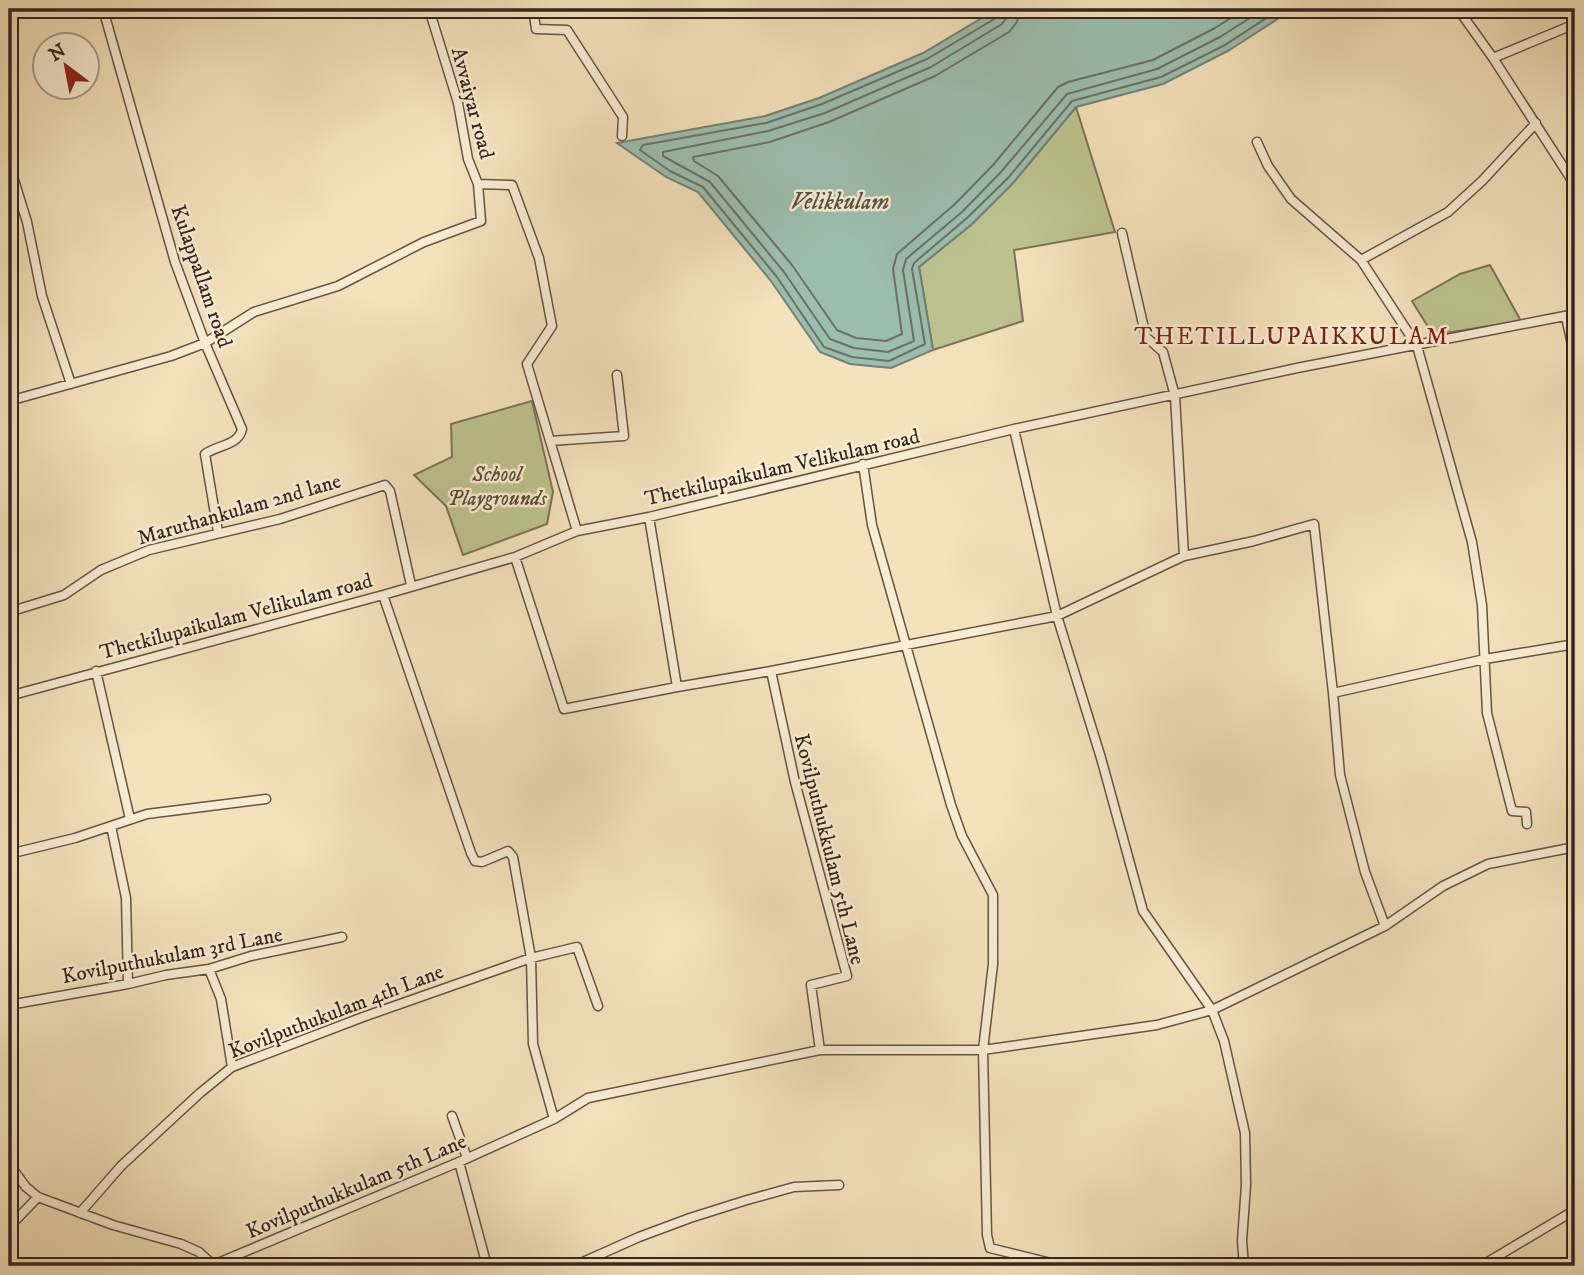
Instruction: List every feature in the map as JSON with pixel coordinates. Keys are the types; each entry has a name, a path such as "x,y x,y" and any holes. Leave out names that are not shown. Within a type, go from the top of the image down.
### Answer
{"street":[{"name":"Kulappallam road","path":"103,9 175,262 205,343 242,429 241,436 235,442 216,447 205,454 218,532"},
{"name":"Avvaiyar road","path":"429,9 458,103 468,159 478,184 512,185 539,258 552,326 527,364 577,531"},
{"path":"533,9 536,29 567,30 623,117 622,136"},
{"path":"1458,9 1575,185"},
{"path":"1493,58 1575,24"},
{"path":"1361,260 1448,212 1482,181 1536,123"},
{"path":"1258,142 1268,166 1291,199 1361,260 1417,346 1472,542 1482,606 1487,713 1511,811 1525,812 1527,824"},
{"path":"9,164 27,222 42,296 71,384"},
{"path":"9,401 171,356 205,343 254,312 338,286 424,242 481,221 478,184"},
{"path":"1122,233 1146,337 1163,352 1175,396 1184,556"},
{"name":"Thetkilupaikulam Velikulam road","path":"9,696 383,595 515,556 577,531 649,517 1014,429 1297,368 1575,314"},
{"path":"1566,317 1575,358"},
{"path":"550,441 624,436 617,375"},
{"path":"1014,429 1057,616 1101,758 1143,911 1212,1010 1224,1041 1245,1133 1246,1185 1242,1241 1244,1266"},
{"path":"863,464 872,525 951,805 962,836 993,895 993,964 983,1050 987,1235 990,1248 1063,1266"},
{"name":"Maruthankulam 2nd lane","path":"9,612 64,595 101,570 149,550 280,519 385,485 390,491 411,585"},
{"path":"649,517 677,687"},
{"path":"515,556 564,709 1057,616 1184,556 1254,541 1314,524 1340,775 1365,872 1385,926"},
{"path":"383,595 471,853 475,861 482,862 508,850 513,857 531,958 533,1044 554,1119"},
{"path":"1333,693 1485,659 1575,644"},
{"path":"96,671 130,819"},
{"name":"Kovilputhukkulam 5th Lane","path":"214,1266 463,1160 554,1119 588,1098 778,1057 820,1051 811,985 846,976 795,782 771,671"},
{"path":"9,854 111,827 130,819 180,809 266,799"},
{"path":"111,827 126,898 128,984"},
{"path":"820,1051 983,1050 1157,1026 1212,1010 1385,926 1443,886 1488,864 1575,847"},
{"name":"Kovilputhukulam 3rd Lane","path":"9,1005 166,975 209,970 251,956 342,937"},
{"name":"Kovilputhukulam 4th Lane","path":"80,1213 121,1166 232,1067 363,1017 531,958 576,947 598,1006"},
{"path":"209,970 221,999 232,1067"},
{"path":"452,1116 487,1266"},
{"path":"9,1164 26,1187 38,1197 181,1244 199,1252 214,1266"},
{"path":"574,1266 639,1237 724,1207 794,1187 839,1185"},
{"path":"9,1227 38,1197"},
{"path":"1481,1266 1575,1210"}],"green space":[{"path":"1076,107 1115,232 1014,250 1023,321 933,350 919,267 972,224 1013,183"},
{"path":"1490,265 1521,321 1433,335 1412,301 1460,274"},
{"name":"School Playgrounds","path":"532,401 553,492 547,524 463,555 446,506 414,475 452,457 451,424"}],"water":[{"name":"Velikkulam","path":"997,9 1293,9 1228,51 1163,84 1076,107 1013,183 972,224 919,267 933,350 891,368 850,364 820,352 771,281 698,192 666,177 617,143 765,116 819,98 923,53"}],"district":[{"name":"THETILLUPAIKKULAM","path":"1292,336"}]}
